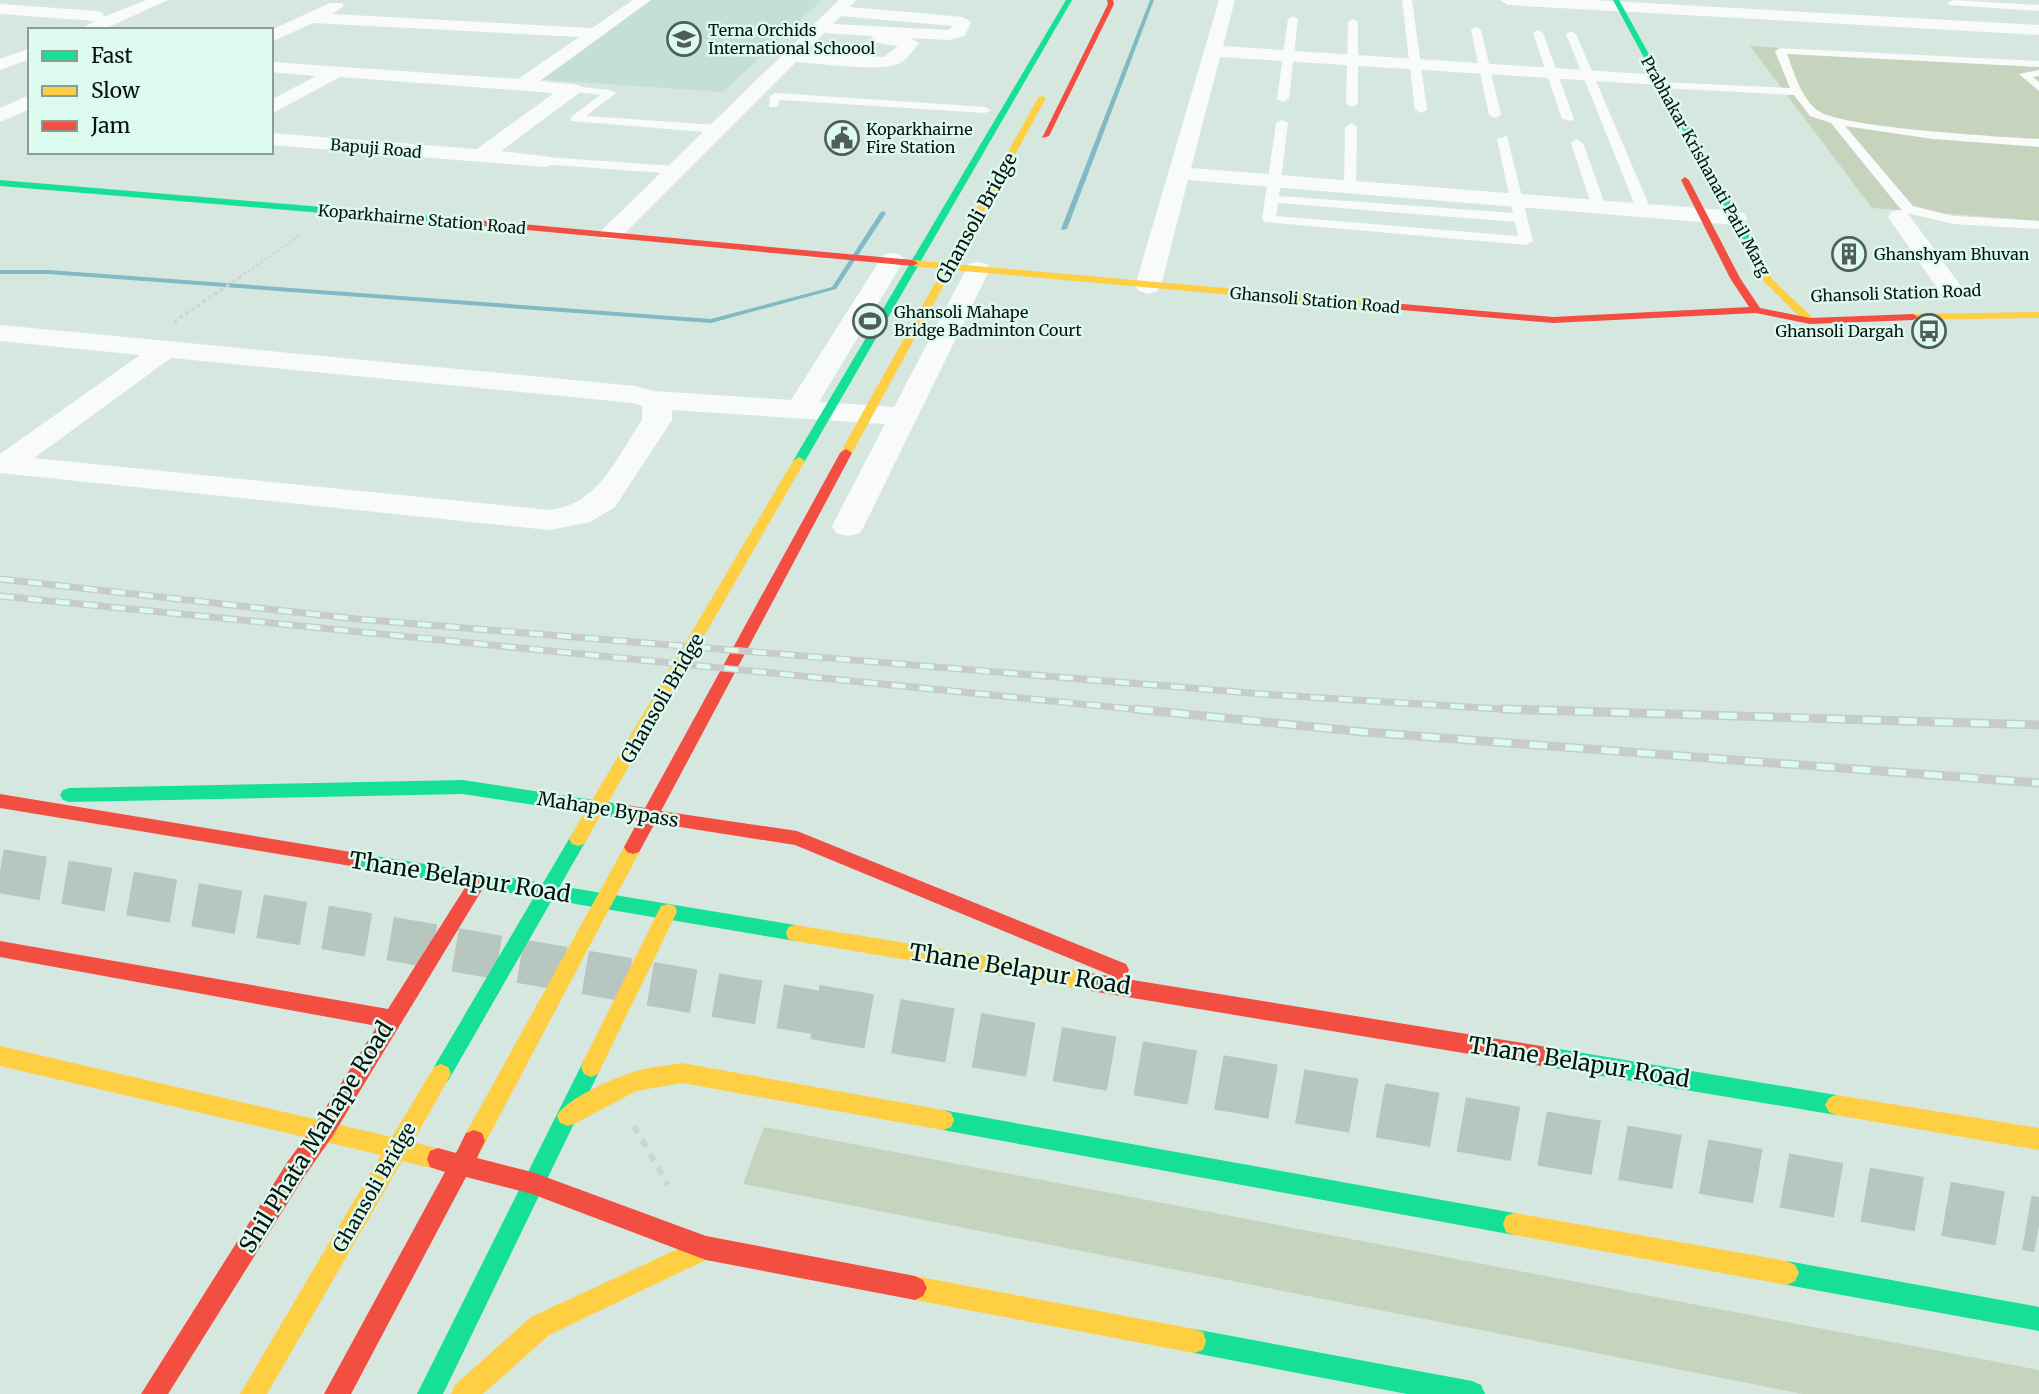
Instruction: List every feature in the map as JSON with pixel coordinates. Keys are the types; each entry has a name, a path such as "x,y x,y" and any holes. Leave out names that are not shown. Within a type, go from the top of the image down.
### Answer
{"main road":[{"path":"981,116 1064,1"},
{"name":"Ghansoli Bridge","path":"253,1394 1064,1"},
{"path":"1039,149 1111,4 1101,1 1074,40"},
{"name":"Prabhakar Krishanati Patil Marg","path":"1618,3 1768,280 1810,321"},
{"name":"Ghansoli Bridge","path":"337,1394 1047,89"},
{"name":"Prabhakar Krishanati Patil Marg","path":"1678,166 1735,278 1756,310"},
{"name":"Koparkhairne Station Road","path":"0,183 844,255 889,255"},
{"name":"Ghansoli Station Road","path":"889,255 981,263 1148,286 1553,320 1756,310 1810,321 2000,313 2039,315"},
{"name":"Ghansoli Station Road","path":"1926,290 1961,289"},
{"name":"Ghansoli Station Road","path":"1756,310 1785,296 1811,295"},
{"name":"Mahape Bypass","path":"0,798 463,787 797,838 1184,996"},
{"name":"Thane Belapur Road","path":"0,798 668,912 2039,1139"},
{"name":"Shil Phata Mahape Road","path":"153,1394 296,1169 324,1130 479,880"},
{"path":"430,1394 668,912"},
{"path":"0,948 391,1019"},
{"path":"0,1056 324,1130 533,1183 706,1248 1472,1394"},
{"path":"568,1116 608,1092 652,1074 682,1073 2039,1319"},
{"path":"464,1394 540,1326 706,1248"}],"street":[{"path":"0,9 92,23 160,0"},
{"path":"273,36 348,0"},
{"path":"522,85 643,0"},
{"path":"1148,286 1227,0"},
{"path":"1508,0 1599,7 1618,3 2039,30"},
{"path":"1786,0 1800,16"},
{"path":"611,234 673,172 817,30 842,6 873,14 963,22 959,32 948,35 817,30"},
{"path":"479,28 502,14"},
{"path":"860,30 873,14"},
{"path":"312,18 595,33"},
{"path":"791,56 884,62 895,59 910,43 817,30"},
{"path":"0,47 28,52"},
{"path":"1212,51 1633,78 1660,83"},
{"path":"0,65 28,53"},
{"path":"273,66 572,89"},
{"path":"273,107 338,71"},
{"path":"481,156 572,89"},
{"path":"0,117 28,102"},
{"path":"0,117 28,120"},
{"name":"Bapuji Road","path":"273,139 544,161"},
{"path":"1179,173 1273,190 1350,187 1519,209 1599,207 1736,218"},
{"path":"1899,217 1961,289"},
{"path":"799,411 889,255"},
{"path":"848,526 981,263"},
{"path":"0,333 635,395 653,400 905,416"},
{"path":"2,465 166,349"},
{"path":"2,465 549,520 575,518 593,510 604,500 657,420 658,408 653,400"}],"lane":[{"path":"1407,0 1420,110"},
{"path":"1953,3 2039,8"},
{"path":"1283,99 1293,19"},
{"path":"1352,104 1353,22"},
{"path":"1476,30 1495,115"},
{"path":"1538,33 1568,119"},
{"path":"1571,34 1644,211"},
{"path":"2039,64 1780,51 1797,92 1814,114 1835,121 1933,135 2039,142"},
{"path":"2039,73 2024,74 2039,88"},
{"path":"1660,83 1797,92"},
{"path":"572,89 610,93 575,119 717,129"},
{"path":"773,104 776,96 981,116"},
{"path":"1835,121 1908,209 1917,214 2039,225"},
{"path":"1282,123 1269,219 1526,241 1503,139"},
{"path":"1350,187 1351,127"},
{"path":"1577,143 1599,207"},
{"path":"544,161 673,172"},
{"path":"568,167 673,172"},
{"path":"1273,190 1519,209"}],"path":[{"path":"137,347 335,212"}],"shaded area":[{"name":"Terna Orchids International Schoool","path":"646,0 822,0 723,92 532,79"},
{"path":"1750,46 2039,64 2039,221 1872,208"},
{"path":"764,1127 2039,1370 2039,1394 1803,1394 743,1184"}],"waterway":[{"path":"1064,229 1152,0"},
{"path":"0,272 49,272 711,321 834,288 883,213"}],"tunnel":[{"path":"0,871 825,1014"},
{"path":"815,1012 2039,1225"}],"railway":[{"path":"0,579 357,619 1274,695 1532,711"},
{"path":"0,596 1152,711"},
{"path":"1135,709 1364,732 2039,783"},
{"path":"1503,709 2039,725"}],"traffic: fast":[{"path":"799,461 1069,0"},
{"path":"1616,0 1748,242"},
{"path":"0,183 466,222"},
{"path":"69,795 463,787 626,812"},
{"path":"441,1074 578,839"},
{"path":"351,859 795,933"},
{"path":"1541,1056 1836,1105"},
{"path":"430,1394 591,1067"},
{"path":"943,1120 1514,1224"},
{"path":"1787,1273 2039,1319"},
{"path":"1194,1341 1472,1394"}],"traffic: slow":[{"path":"846,453 1042,98"},
{"path":"1748,242 1768,280 1810,321"},
{"path":"913,263 1391,306"},
{"path":"1913,317 2039,315"},
{"path":"578,839 799,461"},
{"path":"474,1141 633,847"},
{"path":"591,1067 668,912"},
{"path":"795,933 1091,982"},
{"path":"0,1056 324,1130 438,1159"},
{"path":"568,1116 609,1092 635,1081 682,1073 943,1120"},
{"path":"253,1394 441,1074"},
{"path":"1836,1105 2039,1139"},
{"path":"1514,1224 1787,1273"},
{"path":"464,1394 540,1326 706,1248"},
{"path":"915,1288 1194,1341"}],"traffic: jam":[{"path":"1045,136 1111,4 1110,0"},
{"path":"1685,180 1735,278 1756,310"},
{"path":"466,222 913,263"},
{"path":"1391,306 1553,320 1756,310 1810,321 1913,317"},
{"path":"633,847 846,453"},
{"path":"0,801 351,859"},
{"path":"626,812 797,838 1119,970"},
{"path":"154,1394 296,1169 324,1130 479,880"},
{"path":"0,949 391,1019"},
{"path":"1091,982 1541,1056"},
{"path":"337,1394 474,1141"},
{"path":"438,1159 532,1183 706,1248 915,1288"}],"place":[{"name":"Terna Orchids International Schoool","path":"684,39"},
{"name":"Koparkhairne Fire Station","path":"842,138"},
{"name":"Ghanshyam Bhuvan","path":"1849,254"},
{"name":"Ghansoli Mahape Bridge Badminton Court","path":"870,321"},
{"name":"Ghansoli Dargah","path":"1929,331"}]}
